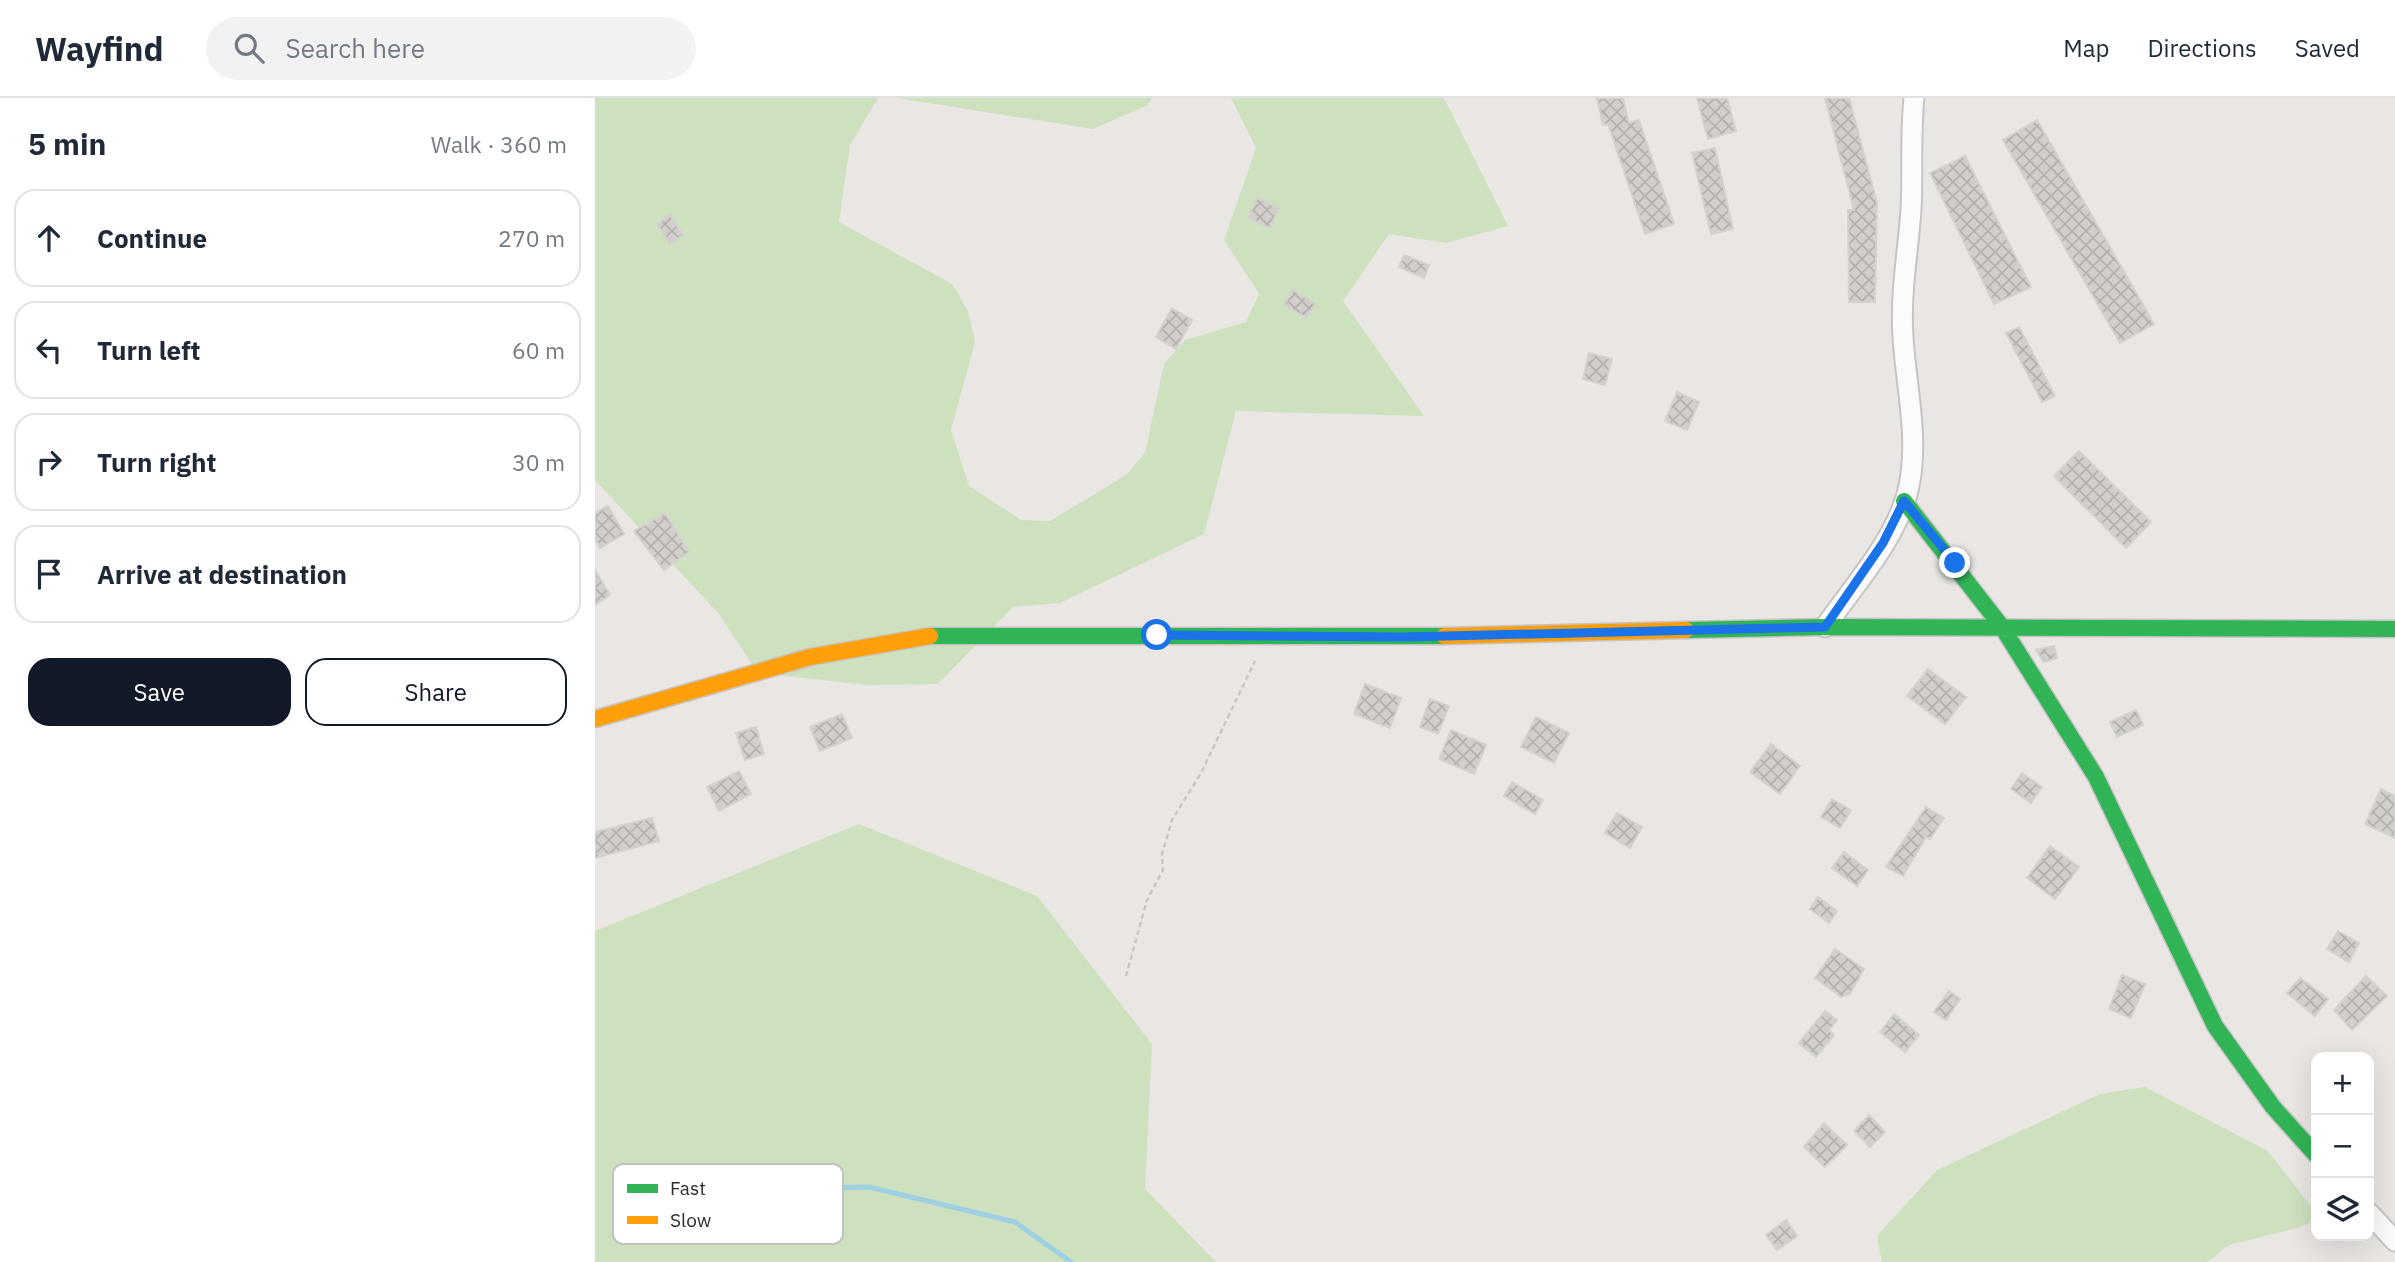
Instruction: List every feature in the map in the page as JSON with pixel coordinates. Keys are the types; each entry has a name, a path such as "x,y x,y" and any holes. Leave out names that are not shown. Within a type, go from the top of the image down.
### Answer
{"main road":[{"path":"1904,501 1955,563 2002,627 2096,777 2215,1026 2273,1107 2311,1149"},
{"path":"595,719 839,650 890,639 993,633 1404,637 1825,627 2395,629"}],"street":[{"path":"1825,627 1883,543 1909,486 1912,440 1903,336 1903,279 1910,221 1909,144 1914,98"},
{"path":"2374,1218 2393,1235"}],"path":[{"path":"1126,976 1147,900 1163,870 1162,854 1172,820 1201,773 1267,636"}],"green space":[{"path":"595,98 878,98 850,145 839,222 952,284 968,311 975,342 951,430 969,486 1021,520 1050,521 1126,475 1145,453 1164,364 1185,340 1246,322 1259,294 1224,240 1256,148 1231,98 1444,98 1508,226 1446,243 1389,234 1343,301 1424,416 1236,411 1204,534 1060,603 1013,607 938,684 869,685 758,673 719,614 595,480"},
{"path":"897,98 1152,98 1148,105 1093,129"},
{"path":"859,824 1037,896 1152,1044 1145,1189 1216,1262 595,1262 595,931"},
{"path":"2145,1087 2268,1151 2311,1207 2311,1222 2229,1245 2207,1262 1882,1262 1877,1236 1937,1170 2100,1094"}],"building":[{"path":"1597,98 1623,98 1629,123 1639,120 1674,224 1645,234 1608,124 1603,125"},
{"path":"1697,98 1727,98 1736,131 1708,139"},
{"path":"1825,98 1849,98 1877,203 1875,302 1849,302 1848,210 1854,210"},
{"path":"2037,120 2154,324 2120,343 2003,140"},
{"path":"1715,148 1733,229 1711,234 1692,153"},
{"path":"1965,156 2031,287 1994,304 1930,173"},
{"path":"1257,198 1279,208 1270,228 1248,218"},
{"path":"670,215 683,235 670,244 657,224"},
{"path":"1404,255 1429,265 1424,278 1399,267"},
{"path":"1293,290 1315,304 1307,318 1284,305"},
{"path":"1172,308 1192,320 1176,349 1156,337"},
{"path":"2019,327 2055,396 2042,402 2006,333"},
{"path":"1589,353 1612,359 1605,385 1583,379"},
{"path":"1677,392 1699,402 1687,430 1665,421"},
{"path":"2079,451 2151,522 2126,548 2054,476"},
{"path":"608,506 624,534 600,548 595,539 595,513"},
{"path":"665,513 689,552 664,570 634,531"},
{"path":"595,570 610,595 595,605"},
{"path":"2054,646 2057,658 2044,662 2036,650"},
{"path":"1928,669 1966,697 1945,724 1907,696"},
{"path":"1365,684 1401,698 1390,728 1354,714"},
{"path":"1430,699 1449,706 1438,734 1420,727"},
{"path":"2136,710 2143,725 2117,737 2110,722"},
{"path":"842,714 852,738 820,751 810,727"},
{"path":"1536,717 1569,733 1554,763 1521,747"},
{"path":"756,727 764,754 745,760 736,733"},
{"path":"1451,730 1486,745 1474,774 1439,759"},
{"path":"1771,744 1800,766 1780,794 1750,772"},
{"path":"739,771 751,794 719,811 707,787"},
{"path":"2022,773 2042,787 2031,803 2011,789"},
{"path":"1512,782 1543,800 1535,814 1504,796"},
{"path":"2381,789 2395,796 2395,838 2365,824"},
{"path":"1832,799 1851,810 1840,828 1821,817"},
{"path":"1926,807 1944,818 1930,839 1926,837 1903,876 1886,867"},
{"path":"1617,813 1642,827 1630,848 1605,833"},
{"path":"652,818 659,841 595,858 595,832"},
{"path":"2050,846 2079,867 2055,899 2027,878"},
{"path":"1844,852 1868,870 1857,886 1832,868"},
{"path":"1818,897 1837,911 1829,923 1810,909"},
{"path":"2338,931 2359,943 2349,962 2327,949"},
{"path":"1835,949 1864,969 1850,994 1841,997 1815,978"},
{"path":"2122,975 2145,984 2131,1018 2109,1009"},
{"path":"2366,976 2387,996 2352,1030 2334,1010"},
{"path":"2300,978 2328,999 2315,1016 2287,993"},
{"path":"1949,991 1960,999 1946,1020 1934,1012"},
{"path":"1825,1011 1837,1020 1829,1030 1834,1035 1816,1057 1799,1043"},
{"path":"1894,1014 1919,1035 1905,1052 1880,1032"},
{"path":"1869,1115 1885,1132 1870,1147 1854,1131"},
{"path":"1824,1123 1847,1145 1825,1167 1804,1147"},
{"path":"1786,1220 1797,1236 1777,1250 1766,1235"}],"waterway":[{"path":"843,1187 869,1187 1015,1222 1071,1262"}],"traffic: fast":[{"path":"1904,501 2002,627 2096,777 2215,1026 2273,1107 2311,1149"},
{"path":"1686,630 1825,627 2395,629"},
{"path":"930,636 1444,636"}],"traffic: slow":[{"path":"1444,636 1686,630"},
{"path":"595,719 810,657 930,636"}],"route":[{"path":"1157,635 1404,637 1825,627 1883,543 1904,501 1955,563"}]}
